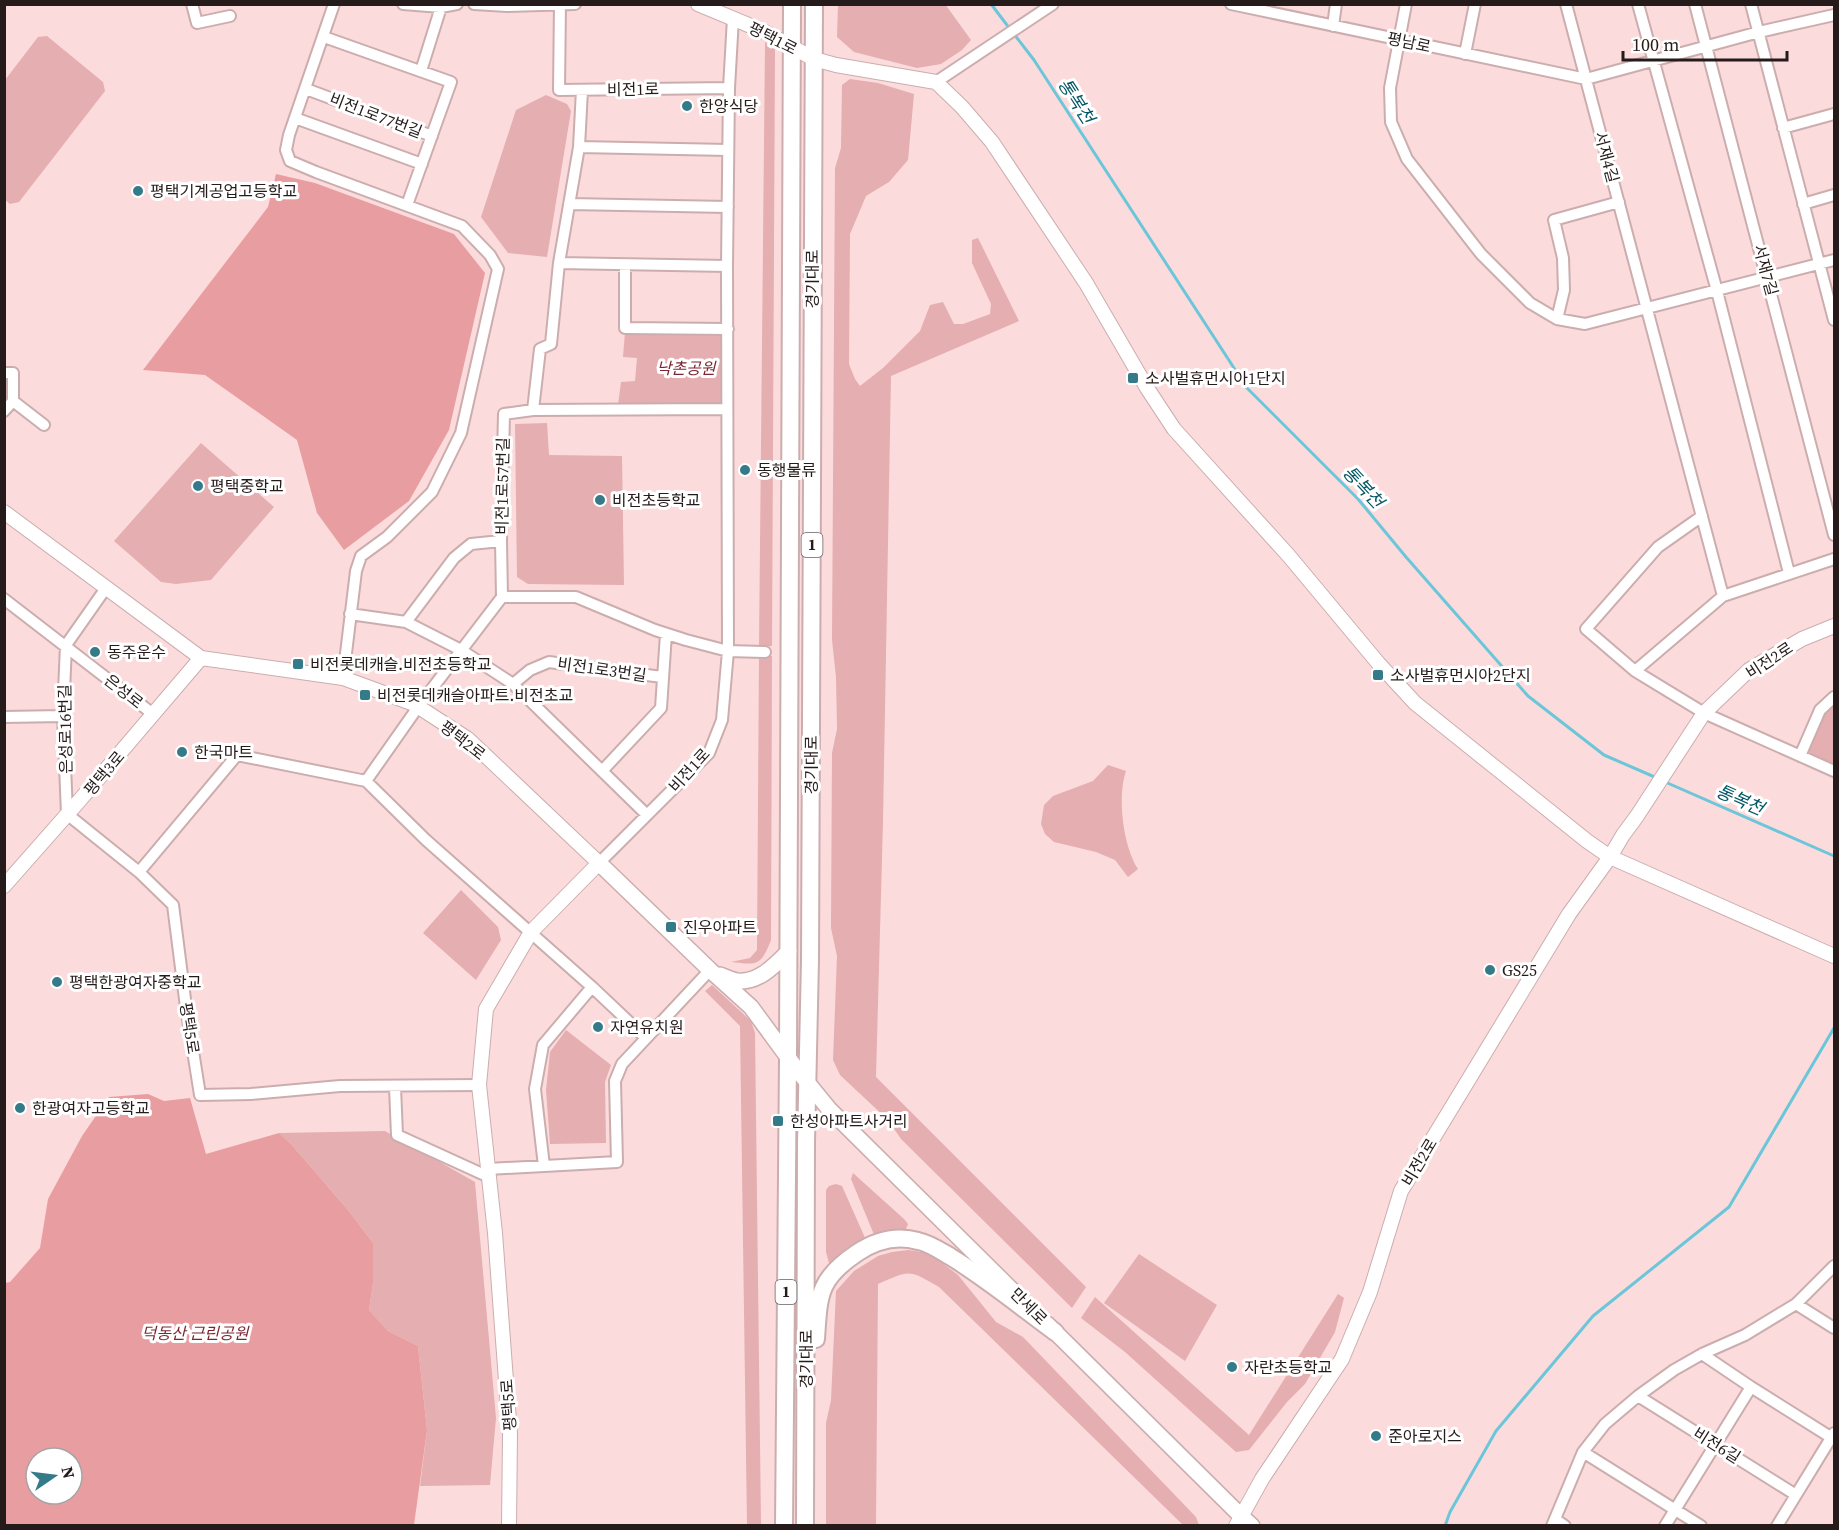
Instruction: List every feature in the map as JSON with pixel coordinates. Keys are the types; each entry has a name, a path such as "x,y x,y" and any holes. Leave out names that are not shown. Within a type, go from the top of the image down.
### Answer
{"main road":[{"name":"경기대로","path":"784,1526 789,951 792,4"},
{"name":"경기대로","path":"805,1526 814,4"},
{"name":"평택2로","path":"599,863 711,971 752,1007 808,1085"},
{"path":"711,971 736,981 754,980 772,968 789,951"},
{"name":"만세로","path":"808,1085 838,1118 1243,1522"},
{"path":"806,1395 813,1377 819,1298 829,1276 847,1260 870,1245 890,1239 918,1241 940,1250 976,1273 1055,1332"}],"street":[{"path":"192,4 197,23 230,16"},
{"path":"334,4 286,150 290,161 462,226 490,255 498,269 461,433 432,492 387,537 361,556 356,571 343,678"},
{"path":"403,4 441,7 457,4"},
{"path":"474,4 507,6 575,4"},
{"name":"평택1로","path":"698,4 763,32 814,59 836,65 936,82"},
{"path":"1053,4 936,82 962,106 992,142 1086,283 1147,388 1174,429 1289,556 1378,664 1415,703 1587,841 1610,857 1834,956"},
{"name":"평남로","path":"1231,4 1586,79"},
{"path":"1333,26 1336,4"},
{"path":"1406,4 1390,88 1391,122 1407,159 1481,254 1530,303 1557,319 1585,324 1834,260"},
{"path":"1466,54 1475,4"},
{"name":"서재4길","path":"1566,4 1723,596"},
{"path":"1638,4 1717,291 1789,573"},
{"name":"서재7길","path":"1695,4 1834,535"},
{"path":"1751,4 1834,320"},
{"name":"비전1로","path":"560,5 560,90 729,88 728,651 722,720 709,753 599,863"},
{"path":"421,71 441,7"},
{"path":"1586,79 1759,32 1834,15"},
{"path":"729,88 733,18"},
{"name":"비전1로77번길","path":"306,89 432,136 451,82 324,37"},
{"path":"582,90 579,147 559,263 551,344 540,349 532,410 727,409"},
{"path":"1783,128 1834,114"},
{"name":"비전1로77번길","path":"295,118 422,164"},
{"path":"407,205 432,136"},
{"path":"579,147 728,150"},
{"path":"1803,204 1834,195"},
{"path":"1557,319 1564,290 1563,258 1554,220 1619,202"},
{"path":"569,204 728,207"},
{"path":"559,263 727,266"},
{"path":"625,265 625,328 728,329"},
{"path":"4,373 13,373 13,401 4,411"},
{"path":"13,401 44,425"},
{"name":"비전1로57번길","path":"502,597 504,414 532,410"},
{"name":"평택2로","path":"4,512 201,658 343,678 418,707 468,739 599,863"},
{"path":"1702,516 1658,547 1586,629 1635,671 1704,713 1834,771"},
{"path":"406,622 454,558 471,544 501,541"},
{"path":"1635,671 1723,596 1834,559"},
{"path":"66,645 106,588"},
{"path":"366,781 418,707 502,597 576,597 666,634 728,651 765,652"},
{"name":"은성로","path":"4,599 153,714"},
{"path":"350,614 406,622 462,650 513,684 647,815"},
{"name":"비전2로","path":"1243,1522 1262,1479 1342,1359 1370,1292 1401,1191 1569,914 1610,857 1704,713 1749,670 1802,639 1834,626"},
{"name":"비전1로3번길","path":"602,771 661,708 666,634"},
{"name":"은성로16번길","path":"66,645 63,716 67,814"},
{"name":"평택3로","path":"4,886 201,658"},
{"name":"비전1로3번길","path":"513,684 530,670 549,662 662,677"},
{"path":"1800,756 1820,710 1834,697"},
{"path":"4,717 63,716"},
{"path":"139,872 237,755 366,781 426,840 531,932 646,1038"},
{"name":"평택5로","path":"67,814 139,872 173,905 200,1095 251,1094 340,1086 479,1085"},
{"name":"평택5로","path":"509,1526 510,1434 495,1233 479,1085 486,1009 531,932 599,863"},
{"path":"395,1087 397,1135 488,1173 544,1166 617,1162 615,1081 622,1064 711,971"},
{"path":"544,1166 536,1089 543,1045 592,987"},
{"path":"1565,1526 1553,1522 1583,1452 1605,1424 1674,1370 1702,1354 1745,1335 1796,1304 1834,1266"},
{"path":"1796,1304 1834,1328"},
{"path":"1702,1354 1751,1387 1833,1435 1777,1526"},
{"path":"1665,1526 1751,1387"},
{"name":"비전6길","path":"1638,1396 1796,1495"},
{"path":"1583,1452 1701,1526"}],"green space":[{"path":"945,4 971,40 962,50 941,64 917,68 854,52 837,37 838,5"},
{"path":"47,36 103,82 105,91 19,202 10,204 4,199 5,80 38,37"},
{"path":"765,42 775,49 772,646 759,646"},
{"path":"850,79 878,83 914,94 908,160 889,182 866,196 850,234 849,364 855,379 860,386 883,368 920,331 930,305 943,302 954,324 963,324 990,314 991,304 972,263 972,240 978,238 1019,321 891,376 876,1077 1086,1287 1072,1308 901,1139 888,1120 840,1075 833,1060 837,956 831,928 832,753 837,729 836,677 832,640 835,168 841,148 842,85"},
{"path":"546,95 567,104 571,111 547,257 508,253 481,217 516,110"},
{"path":"276,174 315,183 454,234 485,273 449,430 409,501 344,550 317,513 297,440 205,375 143,370 268,207"},
{"name":"낙촌공원","path":"625,332 718,332 724,338 723,403 719,406 618,405 621,382 635,381 637,358 623,357"},
{"path":"547,423 549,455 622,456 624,585 528,584 517,577 515,424"},
{"path":"201,443 274,507 211,580 176,584 161,582 114,541"},
{"path":"759,656 772,656 771,940 764,955 757,962 731,962 750,958 757,950"},
{"path":"1834,697 1834,771 1800,756 1820,710"},
{"path":"1108,765 1126,771 1122,794 1123,821 1129,848 1138,869 1128,877 1115,860 1096,852 1054,842 1045,834 1041,824 1044,805 1053,796 1093,781"},
{"path":"461,890 498,927 501,940 476,980 423,933"},
{"path":"712,985 751,1021 755,1033 761,1525 747,1525 740,1026 705,991"},
{"path":"566,1030 611,1065 605,1082 606,1143 550,1144 546,1090 550,1052"},
{"name":"덕동산 근린공원","path":"148,1094 164,1101 190,1098 206,1154 279,1133 348,1210 373,1243 373,1283 369,1310 388,1331 418,1346 427,1430 414,1525 5,1525 5,1283 10,1282 40,1248 48,1199 82,1136 109,1097"},
{"path":"385,1131 475,1182 496,1418 490,1485 420,1486 427,1430 418,1346 388,1331 369,1310 373,1283 373,1243 348,1210 279,1133"},
{"path":"853,1173 904,1219 908,1224 906,1229 875,1237 851,1179"},
{"path":"836,1184 842,1186 866,1240 836,1262 829,1263 826,1252 826,1190 829,1186"},
{"path":"908,1250 929,1253 958,1275 996,1322 1023,1337 1196,1517 1199,1525 1183,1525 939,1287 915,1274 903,1274 878,1284 876,1525 826,1526 826,1423 831,1400 836,1291 854,1271 878,1256"},
{"path":"1139,1254 1217,1305 1185,1361 1104,1303"},
{"path":"1338,1294 1344,1298 1335,1332 1305,1384 1287,1402 1249,1450 1236,1452 1125,1352 1081,1318 1095,1297 1249,1435"}],"waterway":[{"name":"통복천","path":"991,4 1010,29"},
{"name":"통복천","path":"1014,34 1034,60 1247,388 1358,499 1528,696 1604,755 1657,778"},
{"name":"통복천","path":"1663,781 1834,856"},
{"path":"1445,1526 1450,1512 1496,1431 1593,1316 1729,1207 1834,1028"}],"place":[{"name":"한양식당","path":"687,106"},
{"name":"평택기계공업고등학교","path":"138,191"},
{"name":"소사벌휴먼시아1단지","path":"1133,378"},
{"name":"동행물류","path":"745,470"},
{"name":"평택중학교","path":"198,486"},
{"name":"비전초등학교","path":"600,500"},
{"name":"동주운수","path":"95,652"},
{"name":"비전롯데캐슬.비전초등학교","path":"298,664"},
{"name":"소사벌휴먼시아2단지","path":"1378,675"},
{"name":"비전롯데캐슬아파트.비전초교","path":"365,695"},
{"name":"한국마트","path":"182,752"},
{"name":"진우아파트","path":"671,927"},
{"name":"GS25","path":"1490,970"},
{"name":"평택한광여자중학교","path":"57,982"},
{"name":"자연유치원","path":"598,1027"},
{"name":"한광여자고등학교","path":"20,1108"},
{"name":"한성아파트사거리","path":"778,1121"},
{"name":"자란초등학교","path":"1232,1367"},
{"name":"준아로지스","path":"1376,1436"}]}
